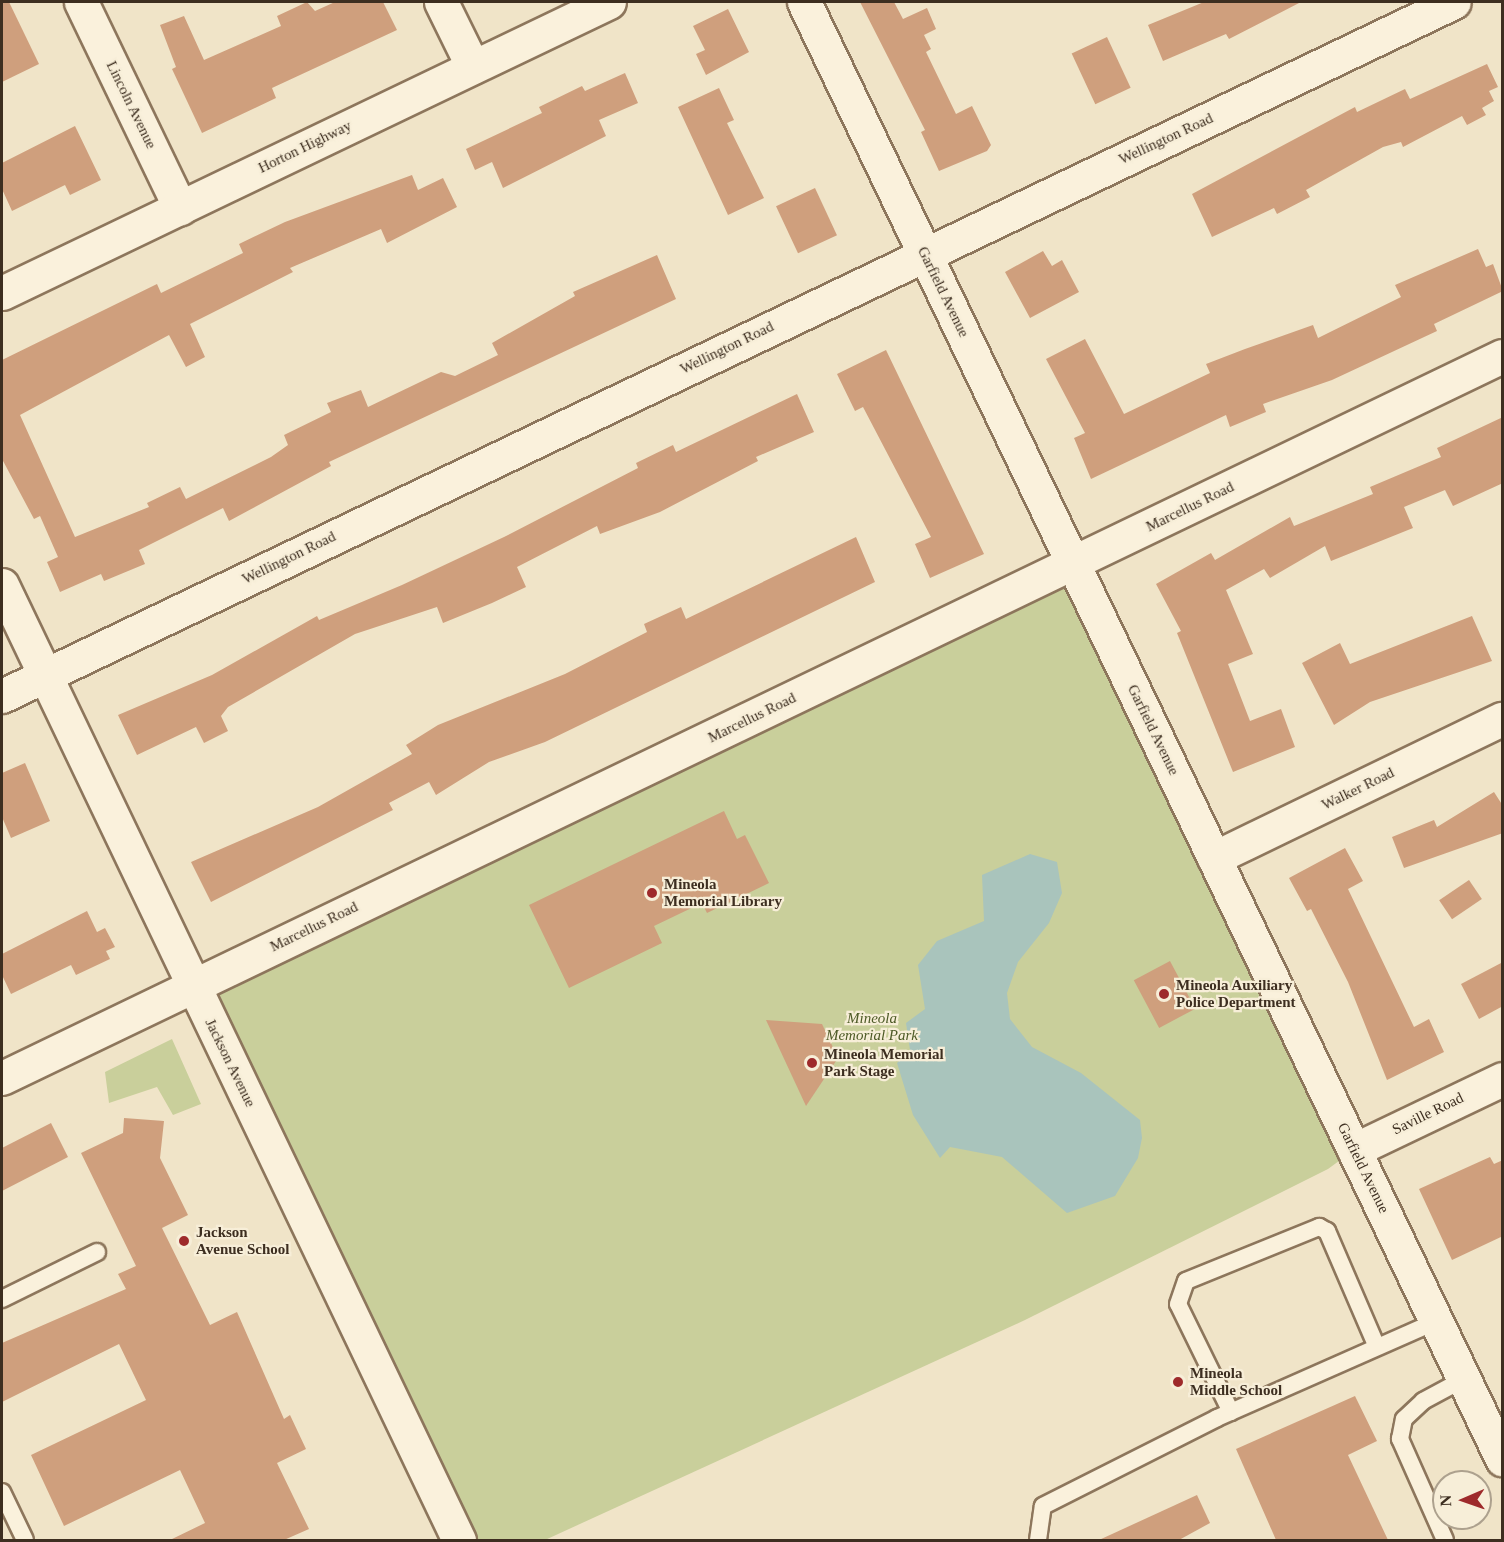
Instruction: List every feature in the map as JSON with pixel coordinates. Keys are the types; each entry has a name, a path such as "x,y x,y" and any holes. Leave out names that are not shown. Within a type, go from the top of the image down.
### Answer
{"street":[{"name":"Lincoln Avenue","path":"81,2 180,208"},
{"path":"441,2 473,67"},
{"name":"Horton Highway","path":"2,293 609,2"},
{"name":"Garfield Avenue","path":"804,2 1464,1379 1500,1448"},
{"name":"Wellington Road","path":"2,696 1454,2"},
{"name":"Marcellus Road","path":"2,1078 1503,356"},
{"name":"Jackson Avenue","path":"2,585 459,1540"},
{"name":"Walker Road","path":"1215,858 1503,720"},
{"name":"Saville Road","path":"1354,1150 1503,1079"}],"lane":[{"path":"1231,1412 1178,1304 1186,1281 1319,1227 1326,1231 1377,1347"},
{"path":"2,1299 97,1252"},
{"path":"1038,1540 1043,1506 1231,1412 1437,1321"},
{"path":"1445,1540 1400,1439 1410,1413 1464,1379"},
{"path":"2,1492 25,1540"}],"green space":[{"name":"Mineola Memorial Park","path":"1074,564 1354,1150 1328,1169 1025,1320 545,1540 459,1540 193,985"},
{"path":"172,1039 201,1104 173,1115 157,1087 109,1103 105,1072"}],"water":[{"path":"1030,854 1057,862 1062,893 1049,923 1018,962 1007,993 1010,1019 1032,1047 1081,1073 1140,1120 1142,1138 1138,1158 1115,1196 1067,1213 1002,1157 950,1147 940,1158 913,1115 897,1063 910,1050 906,1023 925,1009 918,965 937,941 984,921 982,875"}],"building":[{"path":"2,2 9,2 39,64 2,82"},
{"path":"307,2 315,11 335,2 383,2 397,30 272,88 276,98 202,133 172,69 176,67 160,25 184,16 204,60 281,26 277,16"},
{"path":"860,2 894,2 903,19 927,8 936,29 924,35 931,49 926,52 956,114 972,106 991,145 987,151 939,171 921,132 925,130"},
{"path":"1204,2 1301,2 1229,39 1226,34 1163,61 1148,25"},
{"path":"728,9 749,52 706,75 696,54 705,50 693,26"},
{"path":"1107,37 1131,88 1095,104 1072,53"},
{"path":"1487,64 1498,87 1489,91 1494,101 1482,108 1486,115 1467,125 1462,116 1403,147 1401,142 1383,147 1306,190 1310,197 1277,214 1274,208 1212,237 1192,194 1355,107 1357,112 1405,89 1410,99"},
{"path":"625,73 638,103 599,120 606,136 503,188 492,162 475,170 466,149 542,113 539,107 582,86 585,91"},
{"path":"719,88 734,120 727,123 764,198 728,215 678,107"},
{"path":"75,126 101,180 70,195 65,185 12,211 2,189 2,163"},
{"path":"412,175 418,190 443,178 457,207 387,243 381,229 290,268 293,272 190,324 205,357 186,367 169,335 20,415 75,537 149,507 147,503 180,487 186,499 271,457 288,445 284,435 331,412 327,403 361,390 368,407 441,372 455,376 498,355 492,343 575,296 573,292 657,255 676,299 329,462 331,466 229,521 223,508 139,550 145,564 104,581 101,574 60,592 47,562 58,557 40,516 34,519 2,459 2,360 157,284 161,293 243,253 239,244 285,222"},
{"path":"815,188 837,235 798,253 776,206"},
{"path":"1478,249 1486,267 1493,264 1503,291 1434,324 1437,331 1332,380 1263,404 1266,412 1230,427 1226,415 1091,479 1074,438 1085,433 1046,359 1085,339 1124,414 1210,373 1206,364 1313,325 1318,338 1401,297 1395,285"},
{"path":"1043,251 1052,266 1062,260 1079,292 1030,318 1005,272"},
{"path":"886,350 984,554 930,578 915,544 931,537 863,407 855,411 837,374"},
{"path":"797,394 814,432 756,457 758,461 660,512 600,534 597,526 517,567 526,587 492,603 443,623 437,607 355,634 228,707 221,716 228,731 204,743 196,727 137,755 118,715 212,675 317,616 319,620 402,585 504,537 638,468 636,463 673,445 676,452"},
{"path":"1503,417 1503,483 1453,506 1445,490 1404,507 1413,528 1331,561 1325,546 1270,578 1264,569 1226,590 1253,654 1228,664 1250,721 1281,709 1295,747 1233,772 1177,633 1181,631 1156,584 1211,553 1215,560 1290,517 1294,526 1373,494 1370,487 1441,457 1437,448"},
{"path":"856,537 875,582 545,742 489,762 436,795 429,782 389,803 393,810 211,902 191,862 318,807 412,754 406,745 438,725 565,674 647,632 644,624 681,607 686,619"},
{"path":"1472,616 1492,661 1370,702 1334,725 1302,663 1340,643 1350,664"},
{"path":"25,763 50,821 11,838 2,817 2,773"},
{"path":"1494,792 1503,806 1503,833 1404,868 1392,837 1434,820 1437,827"},
{"name":"Mineola Memorial Library","path":"724,811 737,839 745,835 769,883 707,913 702,903 654,926 662,943 569,988 529,905"},
{"path":"1345,848 1363,881 1348,889 1414,1027 1429,1019 1444,1052 1387,1080 1348,982 1311,909 1307,911 1289,878"},
{"path":"1469,880 1482,899 1452,919 1439,900"},
{"path":"87,911 97,932 105,928 115,947 106,951 110,959 76,975 71,965 11,994 2,975 2,954"},
{"name":"Mineola Auxiliary Police Department","path":"1170,961 1195,1009 1159,1028 1134,980"},
{"path":"1503,962 1503,1006 1479,1019 1461,984"},
{"name":"Mineola Memorial Park Stage","path":"766,1020 822,1024 838,1058 806,1106"},
{"path":"124,1118 164,1121 160,1158 188,1215 162,1228 210,1325 237,1312 284,1419 290,1415 306,1449 277,1463 309,1529 284,1540 170,1540 205,1523 180,1470 64,1526 31,1455 146,1400 119,1344 2,1402 2,1343 126,1289 118,1274 136,1266 81,1153 123,1133"},
{"path":"51,1123 68,1157 2,1191 2,1148"},
{"path":"1490,1157 1494,1164 1503,1160 1503,1236 1452,1260 1419,1189"},
{"path":"1355,1396 1377,1441 1348,1455 1388,1540 1276,1540 1236,1449"},
{"path":"1197,1495 1210,1523 1179,1540 1099,1540"}],"place":[{"name":"Mineola Memorial Library","path":"652,893"},
{"name":"Mineola Auxiliary Police Department","path":"1164,994"},
{"name":"Mineola Memorial Park Stage","path":"812,1063"},
{"name":"Jackson Avenue School","path":"184,1241"},
{"name":"Mineola Middle School","path":"1178,1382"}]}
